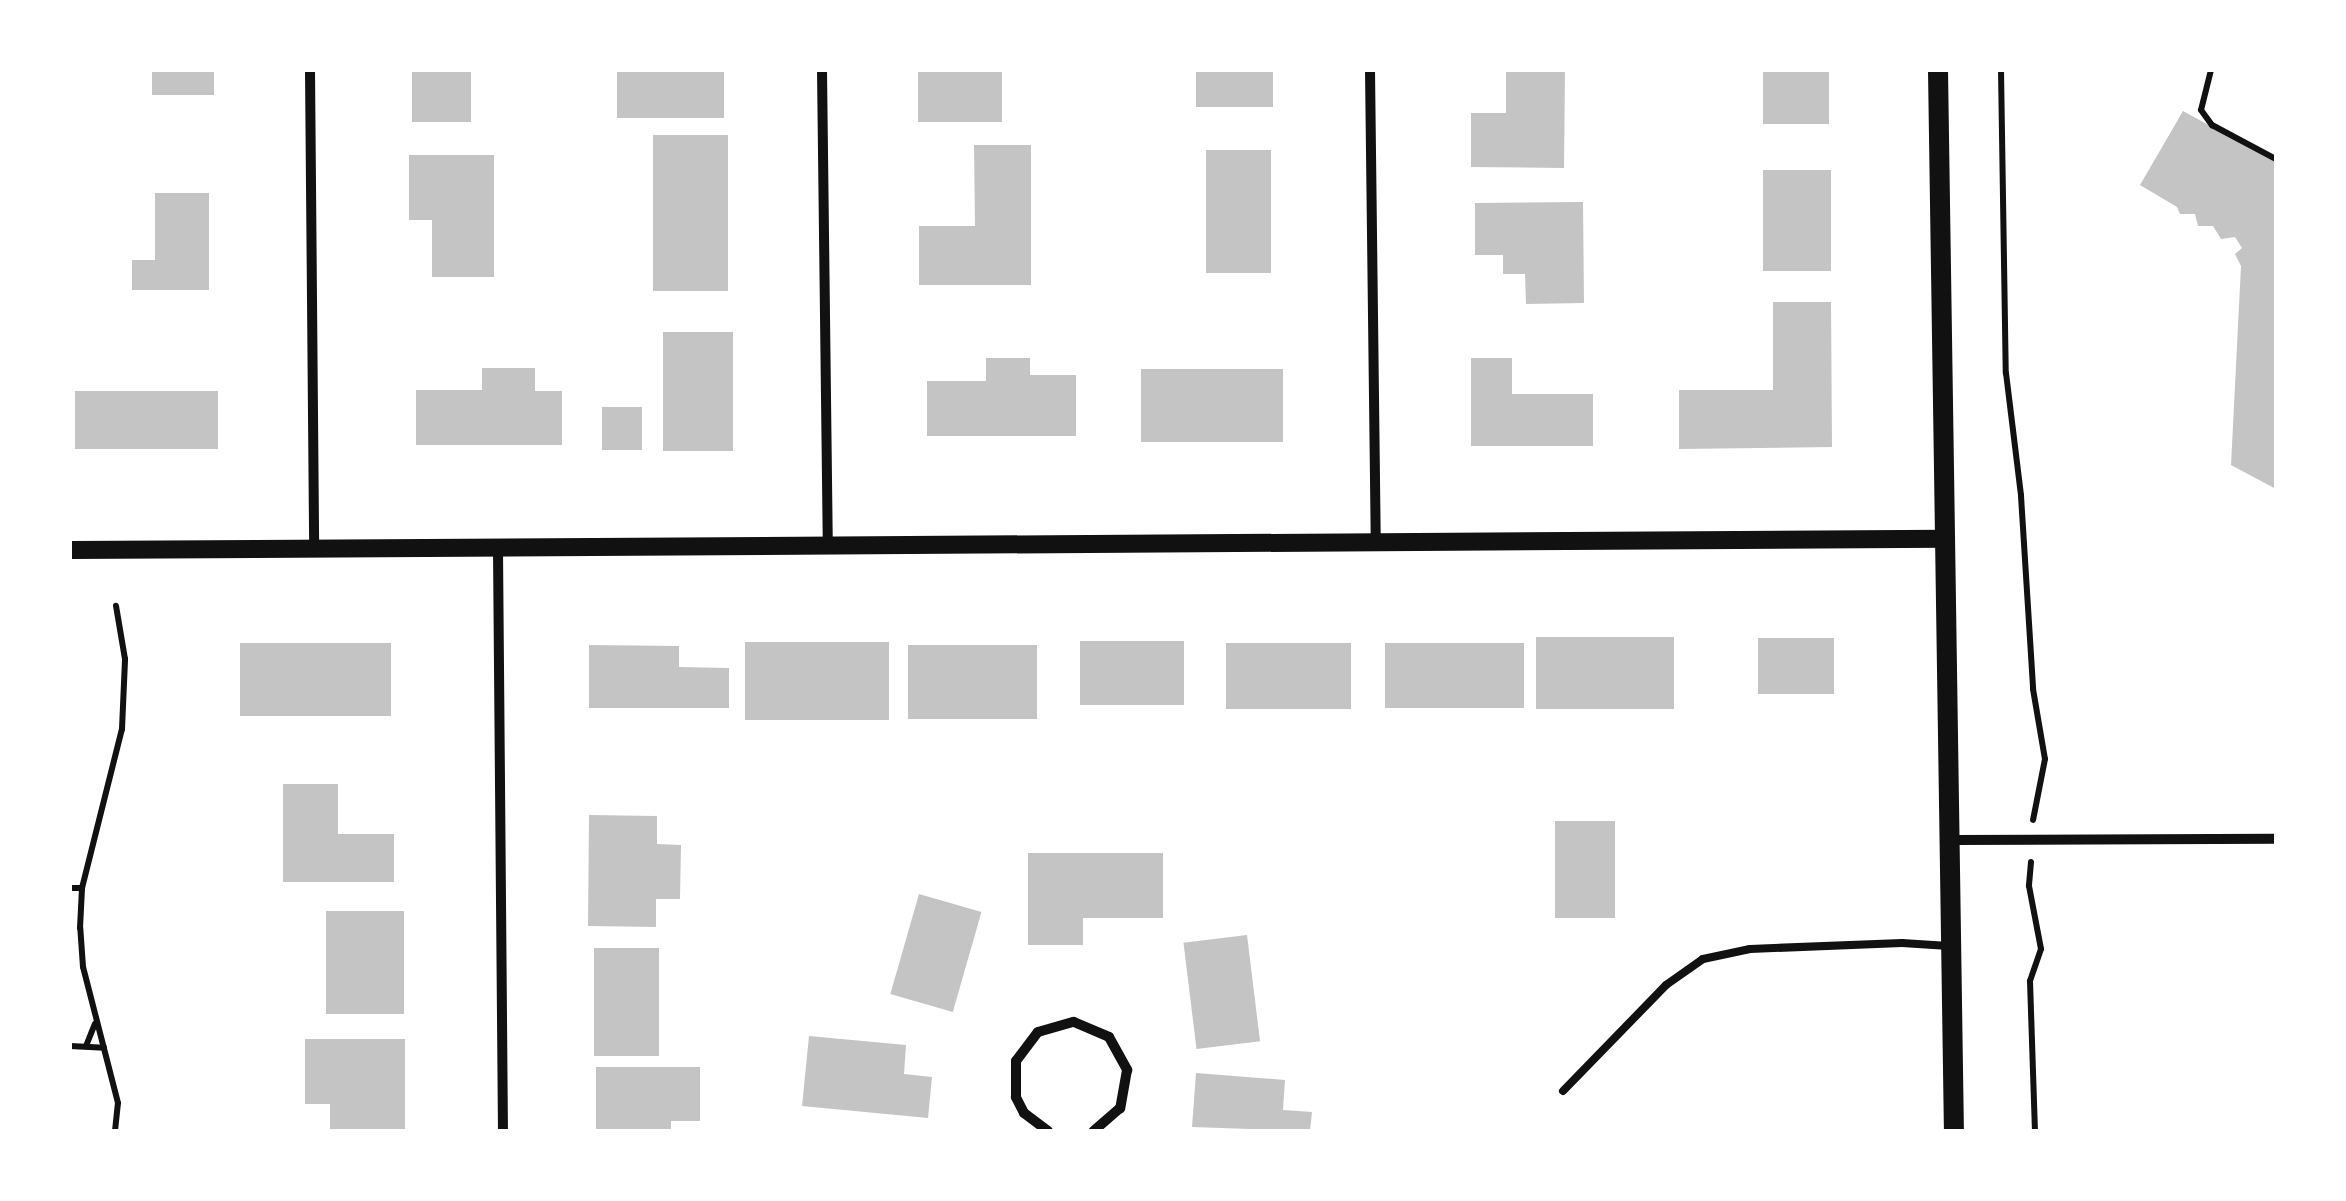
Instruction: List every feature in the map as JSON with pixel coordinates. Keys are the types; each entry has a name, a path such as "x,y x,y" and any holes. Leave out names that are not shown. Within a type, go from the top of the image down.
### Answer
{"main road":[{"path":"1938,70 1944,540 1953,840 1954,1131"}],"street":[{"path":"310,70 314,549"},
{"path":"822,70 828,547"},
{"path":"1370,70 1376,545"},
{"path":"70,550 1944,540"},
{"path":"498,550 503,1131"},
{"path":"1953,840 2276,839"},
{"path":"1048,1131 1024,1114 1016,1097 1016,1061 1038,1032 1074,1022 1109,1037 1127,1070 1120,1108 1094,1131"}],"lane":[{"path":"1563,1091 1666,985 1703,959 1750,948 1902,943 1953,946"}],"path":[{"path":"2001,70 2006,373 2021,496 2033,689 2046,759 2034,806"},
{"path":"2210,70 2201,110 2212,125 2276,159"},
{"path":"115,1131 118,1103 83,967 82,888 122,729 125,659 116,606"},
{"path":"2029,886 2041,948 2030,981 2035,1131"},
{"path":"70,888 82,888"},
{"path":"86,1046 96,1023"},
{"path":"70,1046 104,1048"}],"building":[{"path":"152,70 214,70 214,95 152,95"},
{"path":"412,70 471,70 471,122 412,122"},
{"path":"617,70 724,70 724,118 617,118"},
{"path":"918,70 1002,70 1002,122 918,122"},
{"path":"1196,70 1273,70 1273,107 1196,107"},
{"path":"1506,70 1565,70 1564,168 1471,167 1471,113 1506,113"},
{"path":"1763,70 1829,70 1829,124 1763,124"},
{"path":"2183,111 2276,162 2276,489 2231,465 2241,266 2235,254 2242,248 2235,237 2221,239 2213,226 2198,226 2195,214 2180,214 2177,207 2140,185"},
{"path":"653,135 728,135 728,291 653,291"},
{"path":"974,145 1031,145 1031,285 919,285 919,226 975,226"},
{"path":"1206,150 1271,150 1271,273 1206,273"},
{"path":"409,155 494,155 494,277 432,277 432,220 409,220"},
{"path":"1763,170 1831,170 1831,271 1763,271"},
{"path":"155,193 209,193 209,290 132,290 132,260 155,260"},
{"path":"1583,202 1584,303 1526,304 1525,274 1503,274 1503,255 1475,255 1475,203"},
{"path":"1773,302 1831,302 1832,447 1679,449 1679,390 1773,390"},
{"path":"663,332 733,332 733,451 663,451"},
{"path":"986,358 1030,358 1030,375 1076,375 1076,436 927,436 927,381 986,381"},
{"path":"1471,358 1512,358 1512,394 1593,394 1593,446 1471,446"},
{"path":"482,368 535,368 535,391 562,391 562,445 416,445 416,390 482,390"},
{"path":"1141,369 1283,369 1283,442 1141,442"},
{"path":"75,391 218,391 218,449 75,449"},
{"path":"602,407 642,407 642,450 602,450"},
{"path":"1536,637 1674,637 1674,709 1536,709"},
{"path":"1758,638 1834,638 1834,694 1758,694"},
{"path":"1080,641 1184,641 1184,705 1080,705"},
{"path":"745,642 889,642 889,720 745,720"},
{"path":"240,643 391,643 391,716 240,716"},
{"path":"1226,643 1351,643 1351,709 1226,709"},
{"path":"1385,643 1524,643 1524,708 1385,708"},
{"path":"589,645 679,646 679,667 729,668 729,708 589,708"},
{"path":"908,645 1037,645 1037,719 908,719"},
{"path":"283,784 338,784 338,834 394,834 394,882 283,882"},
{"path":"589,815 657,816 657,844 681,845 680,899 656,899 656,927 588,926"},
{"path":"1555,821 1615,821 1615,918 1555,918"},
{"path":"1028,853 1163,853 1163,918 1083,918 1083,945 1028,945"},
{"path":"919,894 981,912 953,1012 890,994"},
{"path":"326,911 404,911 404,1014 326,1014"},
{"path":"1247,935 1260,1041 1197,1049 1183,943"},
{"path":"594,948 659,948 659,1056 594,1056"},
{"path":"809,1036 906,1045 904,1074 932,1077 928,1118 802,1106"},
{"path":"305,1039 405,1039 405,1131 330,1131 330,1104 305,1104"},
{"path":"596,1067 700,1067 700,1121 671,1121 671,1131 596,1131"},
{"path":"1196,1073 1285,1080 1283,1110 1312,1112 1310,1131 1192,1127"}]}
